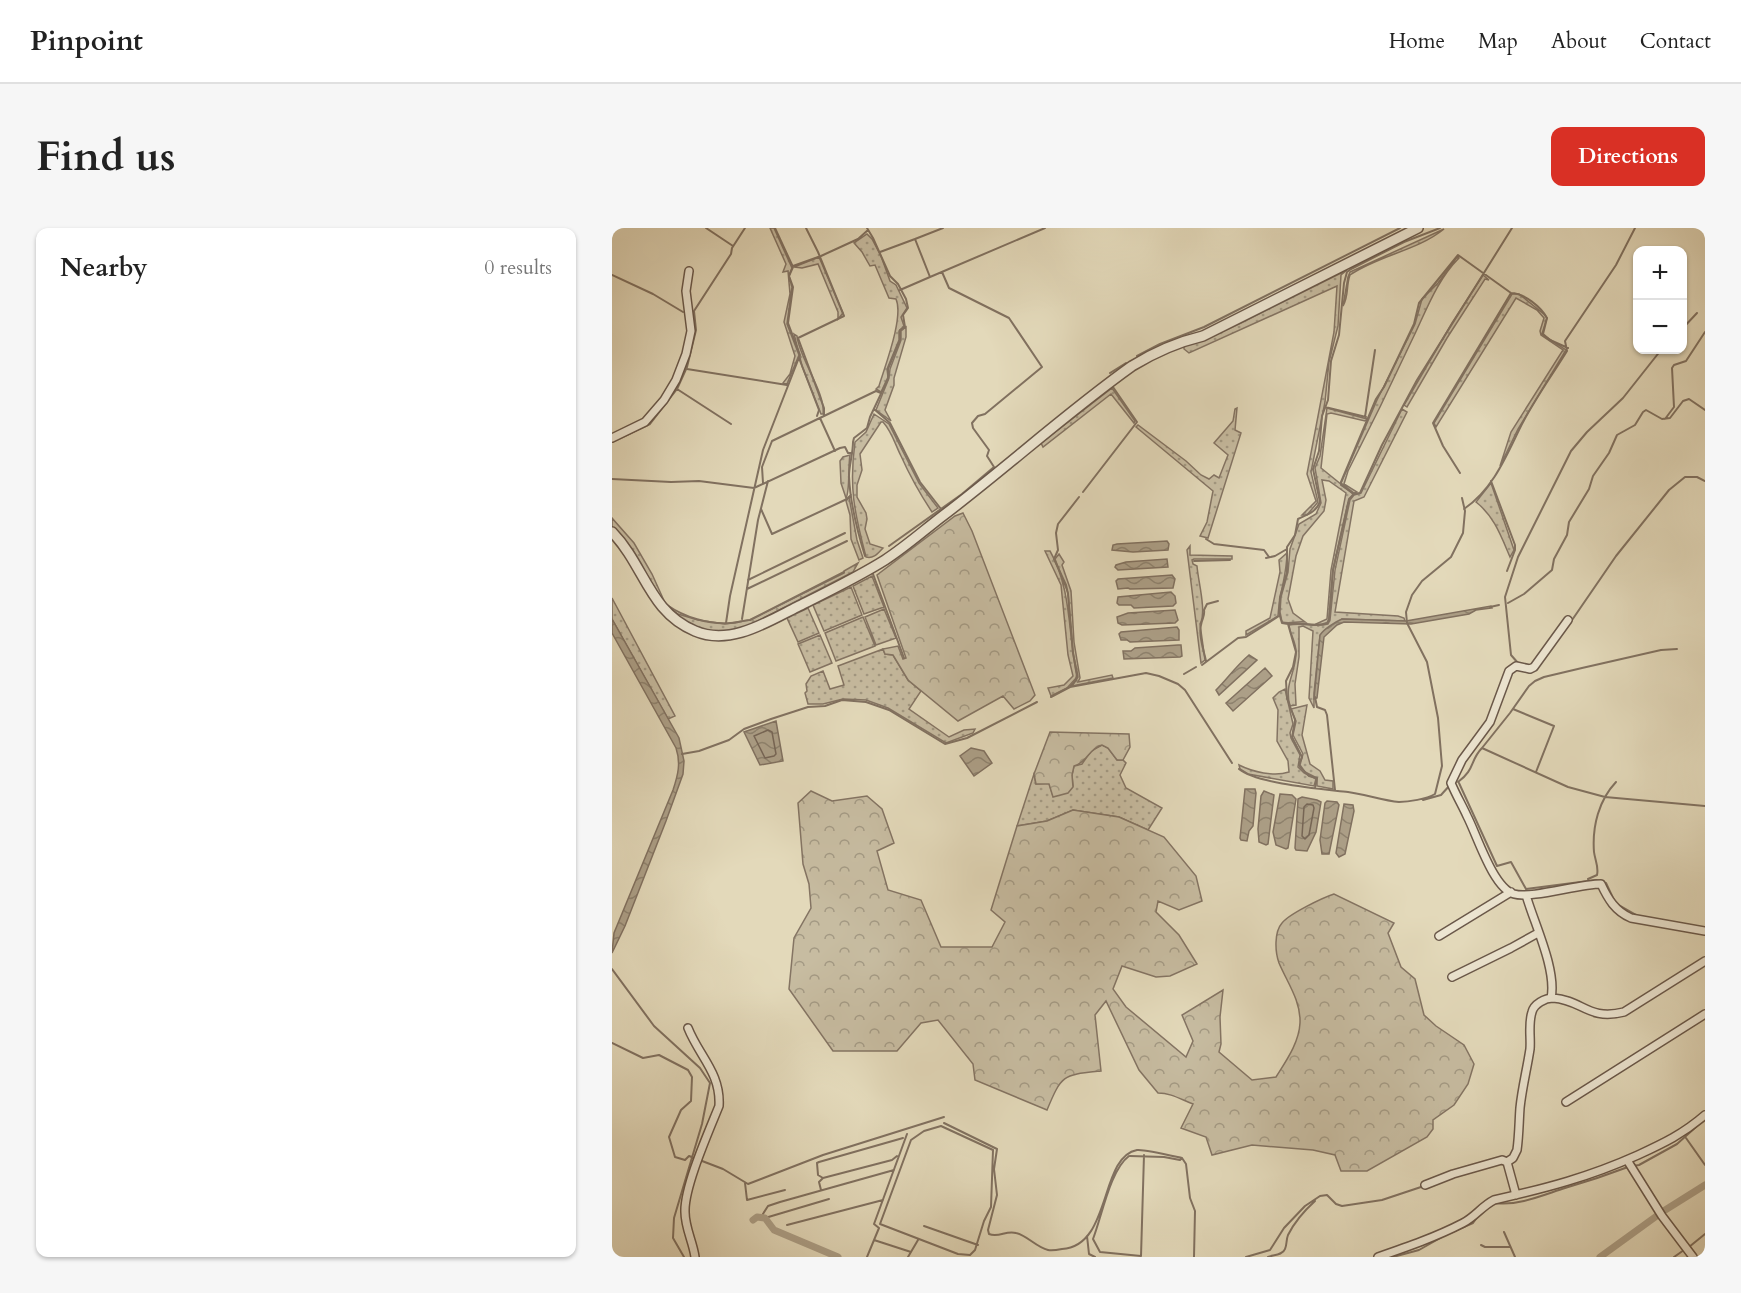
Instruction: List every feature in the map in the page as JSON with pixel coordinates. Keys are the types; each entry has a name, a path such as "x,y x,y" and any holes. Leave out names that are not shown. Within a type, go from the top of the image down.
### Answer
{"street":[{"path":"612,532 635,563 658,603 678,622 697,632 709,635 731,635 748,630 829,591 885,560 1132,366 1177,344 1203,336 1418,228"},
{"path":"612,438 645,422 664,400 676,380 692,331 686,291 688,271"},
{"path":"1569,620 1533,667 1530,669 1516,666 1509,671 1490,722 1462,760 1451,783 1499,881 1511,892 1526,895 1587,884 1601,884 1608,899 1620,913 1631,918 1705,930"},
{"path":"1439,936 1511,892"},
{"path":"1526,895 1551,974 1553,988 1551,998"},
{"path":"1452,977 1538,933"},
{"path":"1425,1185 1453,1174 1496,1161 1507,1162 1513,1158 1517,1150 1521,1099 1530,1050 1532,1010 1539,1002 1551,998 1569,1001 1593,1013 1609,1016 1623,1012 1705,961"},
{"path":"1566,1102 1705,1014"},
{"path":"688,1028 693,1041 710,1065 720,1095 719,1106 688,1191 685,1209 686,1223 695,1257"},
{"path":"1378,1257 1463,1223 1484,1205 1494,1200 1565,1184 1627,1160 1684,1133 1705,1115"},
{"path":"1627,1160 1662,1216 1693,1257"},
{"path":"1507,1162 1516,1195"}],"green space":[{"path":"770,228 774,228 792,268 789,276 792,287 787,324 799,355 787,384 783,383 790,374 795,356 784,322 790,294 788,271 783,272 786,264"},
{"path":"1444,229 1422,243 1373,262 1350,275 1343,306 1350,272"},
{"path":"867,234 881,256 890,281 896,285 907,308 901,317 904,326 899,331 899,340 887,369 888,377 881,392 876,389 879,386 893,342 898,307 896,299 889,298 875,265 870,266 854,243"},
{"path":"819,257 843,313 838,319 838,312 818,264 802,268 794,267"},
{"path":"1457,257 1459,258 1444,277 1432,298 1348,471 1344,484 1357,492 1354,493 1341,483 1377,400 1415,324 1422,299 1438,283"},
{"path":"1347,270 1341,275 1338,326 1329,362 1325,402 1311,472 1318,502 1307,515 1302,515 1316,501 1307,474 1334,332 1337,286 1189,353 1184,346 1209,338"},
{"path":"1483,275 1489,280 1485,279 1407,407 1404,405"},
{"path":"1512,294 1519,294 1545,315 1547,318 1542,334 1566,350 1518,429 1500,466 1511,432 1563,350 1541,335 1544,318 1537,310 1516,298 1436,427 1434,423"},
{"path":"906,327 906,337 894,385 885,410 891,421 876,410 889,378 901,340 901,331"},
{"path":"794,334 797,336 802,355 817,386 823,414 821,414 802,366"},
{"path":"1112,388 1135,421 1134,423 1111,394 1043,447 1041,443"},
{"path":"1237,408 1235,430 1241,433 1208,538 1200,536 1207,522 1213,491 1136,427 1138,425 1201,475 1209,479 1214,475 1219,478 1228,455 1214,443 1233,421"},
{"path":"1327,408 1367,419 1365,421 1327,414 1321,468 1353,494 1348,503 1333,570 1329,619 1327,623 1318,626 1316,624 1327,619 1331,570 1346,493 1329,481 1322,480 1326,500 1324,511 1303,536 1296,556 1288,599 1293,613 1305,622 1282,622 1281,597 1288,572 1290,549 1299,524 1316,514 1321,503 1315,468 1320,456"},
{"path":"1402,409 1407,412 1364,497 1354,501 1335,612 1398,616 1404,618 1405,621 1342,619 1320,636 1314,708 1309,698 1313,631 1303,626 1299,627 1299,657 1295,684 1296,705 1290,706 1288,692 1296,650 1289,625 1328,624 1335,570 1350,500 1354,495 1361,493"},
{"path":"874,414 889,424 919,483 938,508 932,512 919,492 889,430 881,422 860,454 862,470 857,485 857,497 866,513 865,529 870,544 883,548 876,555 866,557 855,511 852,472 855,442 866,432"},
{"path":"850,455 846,498 841,483 840,461 843,457"},
{"path":"1491,483 1514,550 1510,557 1492,520 1476,502"},
{"path":"849,497 857,540 863,558 859,560 851,539 850,515 846,501"},
{"path":"963,513 1035,695 1030,701 1014,709 1003,696 958,721 908,680 893,655 885,654 883,649 898,646 903,659 906,658 877,575 955,516"},
{"path":"612,518 634,543 666,605 678,614 698,620 725,624 750,620 844,573 858,563 853,572 750,625 727,633 707,631 682,621 669,611 628,544 612,527"},
{"path":"1190,546 1190,555 1232,556 1232,559 1192,560 1197,566 1203,612 1200,624 1205,660 1201,663 1187,550"},
{"path":"1045,551 1050,551 1057,566 1066,596 1077,677 1067,688 1051,696 1048,688 1064,685 1073,676 1068,655 1061,585"},
{"path":"1287,553 1278,616 1246,635 1246,631 1270,618 1280,572 1279,560"},
{"path":"1059,554 1064,562 1062,565 1071,591 1074,642 1080,678 1078,682 1112,675 1113,678 1072,686 1078,677 1073,653 1068,593 1055,559"},
{"path":"872,576 884,607 864,614 853,586"},
{"path":"851,587 862,615 824,631 813,605"},
{"path":"612,598 675,716 668,719 612,619"},
{"path":"808,608 819,633 798,642 787,618"},
{"path":"884,609 896,638 876,645 865,617"},
{"path":"863,617 875,646 836,661 825,633"},
{"path":"820,635 832,663 810,672 798,644"},
{"path":"883,649 885,654 893,655 908,680 921,691 909,709 949,737 964,730 975,729 973,733 946,743 888,708 866,700 843,699 823,704 808,704 805,693 806,684 811,676 823,671 830,689 844,685 838,666"},
{"path":"1285,689 1293,724 1291,738 1300,755 1298,767 1316,779 1314,786 1248,774 1240,769 1239,765 1264,773 1289,772 1288,761 1277,741 1278,710 1273,698"},
{"path":"1307,705 1302,735 1310,764 1320,771 1325,780 1333,781 1333,789 1317,786 1317,778 1305,772 1300,765 1303,754 1293,735 1296,721 1291,709"},
{"path":"1050,732 1129,734 1130,747 1123,760 1117,760 1108,748 1102,745 1094,749 1082,762 1074,766 1073,787 1068,793 1053,797 1049,784 1036,784 1034,774"},
{"path":"1102,745 1108,748 1117,760 1123,760 1126,763 1120,775 1126,788 1162,808 1148,830 1119,817 1073,810 1047,821 1017,826 1034,774 1036,784 1049,783 1053,796 1073,786 1074,766 1082,764 1091,751"},
{"path":"811,791 832,801 867,796 882,809 894,843 877,851 888,890 921,900 941,947 992,947 1005,922 991,910 1017,826 1047,821 1073,810 1119,817 1164,837 1196,876 1202,901 1179,910 1158,901 1156,912 1179,935 1197,964 1170,976 1156,977 1122,966 1113,989 1126,1007 1186,1057 1193,1041 1182,1015 1223,990 1219,1052 1252,1080 1276,1077 1291,1052 1299,1030 1298,1007 1277,953 1276,937 1279,927 1298,911 1334,894 1394,923 1388,933 1401,967 1415,979 1424,1015 1464,1045 1474,1064 1468,1084 1454,1105 1433,1120 1433,1129 1427,1137 1367,1171 1341,1171 1335,1155 1313,1150 1252,1145 1212,1155 1206,1137 1181,1128 1193,1104 1171,1095 1158,1093 1139,1070 1106,1001 1095,1015 1101,1071 1065,1078 1056,1089 1047,1110 975,1080 973,1064 938,1020 921,1023 897,1051 833,1051 789,989 794,938 811,908 809,884 803,864 798,803"}],"water":[{"path":"1167,541 1168,550 1133,552 1112,550 1113,545 1117,544"},
{"path":"1167,559 1168,567 1118,570 1115,567 1126,562"},
{"path":"1172,575 1175,579 1173,588 1118,589 1116,581 1118,579"},
{"path":"1171,592 1175,596 1176,603 1173,606 1134,608 1131,605 1117,603 1118,597"},
{"path":"1491,606 1492,608 1476,610 1469,614 1411,624 1344,622 1337,625 1324,637 1317,698 1314,699 1320,635 1339,620 1406,621"},
{"path":"1175,610 1178,620 1175,623 1122,625 1118,623 1117,617 1128,613"},
{"path":"612,619 679,738 684,761 683,774 666,821 625,926 612,953 614,933 673,790 679,764 676,748 612,633"},
{"path":"1177,627 1179,640 1130,642 1121,640 1119,634 1121,632"},
{"path":"1181,645 1182,656 1180,657 1124,659 1123,651 1131,651 1135,648"},
{"path":"1249,655 1257,660 1219,695 1216,690"},
{"path":"1265,668 1272,676 1233,711 1226,703"},
{"path":"776,721 783,761 760,765 744,732"},
{"path":"971,748 984,751 992,763 974,776 960,756"},
{"path":"1245,789 1255,789 1256,793 1253,826 1249,831 1247,841 1240,838"},
{"path":"1264,791 1274,795 1268,844 1266,845 1259,842 1258,829 1261,796"},
{"path":"1280,794 1292,795 1296,799 1286,849 1276,845 1273,832"},
{"path":"1302,797 1321,802 1316,832 1307,851 1295,848 1298,799"},
{"path":"1327,801 1337,802 1339,805 1329,854 1322,854 1320,840"},
{"path":"1344,804 1353,805 1354,811 1345,854 1339,857 1336,853"}],"waterway":[{"path":"706,228 733,246"},
{"path":"612,442 650,424 677,389 687,367 696,330 694,311 745,228"},
{"path":"726,623 763,450 800,355 788,323 793,287 789,276 793,267 775,228"},
{"path":"806,228 844,316 798,338 824,408 824,415"},
{"path":"865,556 854,516 850,486 849,472 853,442 854,438 867,428 888,379 888,369 900,340 900,330 905,327 903,315 908,308 906,299 898,284 890,276 867,228"},
{"path":"915,239 943,228"},
{"path":"880,252 915,239 930,277 1045,228"},
{"path":"1137,356 1160,344 1204,327 1400,228"},
{"path":"1315,788 1317,778 1309,776 1300,767 1302,757 1292,737 1295,720 1287,698 1286,681 1293,667 1296,652 1288,624 1282,623 1279,613 1280,597 1287,572 1287,547 1295,535 1298,519 1313,511 1320,502 1313,469 1319,451 1322,416 1328,400 1331,361 1339,335 1344,283 1347,272 1351,269 1404,242 1440,228"},
{"path":"1289,624 1318,625 1327,623 1329,620 1333,570 1349,499 1354,494 1360,493 1382,445 1417,380 1512,228"},
{"path":"1464,509 1482,493 1497,473 1530,410 1567,351 1565,341 1616,265 1635,228"},
{"path":"793,266 858,239 868,230"},
{"path":"1354,494 1341,485 1341,482 1376,399 1414,324 1419,303 1458,255 1511,293 1433,423 1443,446 1460,473"},
{"path":"889,546 962,494 994,467 987,456 989,450 973,428 972,423 1042,367 1009,318 949,288 942,272"},
{"path":"612,275 653,294 683,312"},
{"path":"900,290 930,277"},
{"path":"1511,293 1521,295 1536,305 1547,318 1543,334 1550,340 1568,348"},
{"path":"1687,324 1697,313"},
{"path":"1665,419 1674,407 1672,368 1686,361 1705,332"},
{"path":"1365,417 1375,350"},
{"path":"1518,663 1511,655 1505,597 1518,557 1571,451 1587,432 1623,398 1658,354"},
{"path":"799,358 819,410 817,416"},
{"path":"1110,373 1126,363"},
{"path":"687,369 787,385"},
{"path":"1083,492 1137,422 1113,387"},
{"path":"677,389 731,424"},
{"path":"763,483 762,467 772,441 876,391 881,393"},
{"path":"1508,603 1524,594 1552,570 1554,559 1567,535 1569,522 1617,435 1635,425 1646,410 1662,419 1670,418 1683,401 1689,399 1705,410"},
{"path":"1325,407 1366,417"},
{"path":"874,409 890,423 920,482 941,509"},
{"path":"820,418 835,451"},
{"path":"612,479 699,481 754,488 840,448 845,447 848,453 852,453"},
{"path":"1570,623 1616,556 1669,490 1685,477 1697,477 1705,481"},
{"path":"742,619 758,520 768,481"},
{"path":"1491,481 1515,545 1507,571"},
{"path":"761,509 772,534 847,499 851,495"},
{"path":"1070,687 1076,680 1077,674 1068,594 1054,559 1058,550 1056,533 1058,524 1079,497"},
{"path":"1239,769 1275,782 1399,802 1412,801 1435,794 1442,766 1438,718 1427,662 1407,623 1406,612 1412,595 1422,581 1451,557 1463,533 1465,511 1462,498"},
{"path":"748,580 845,533"},
{"path":"1206,539 1214,544 1264,550 1269,557"},
{"path":"747,589 847,541"},
{"path":"1266,558 1287,549"},
{"path":"1194,561 1230,560"},
{"path":"667,605 681,613 706,621 734,623 750,620 844,572"},
{"path":"873,574 904,658"},
{"path":"1206,661 1201,638 1201,623 1207,604 1218,601"},
{"path":"1490,607 1499,605"},
{"path":"1202,665 1238,638 1246,637 1279,616"},
{"path":"1482,748 1535,681 1661,650 1677,649"},
{"path":"1184,674 1196,667"},
{"path":"1051,697 1070,687 1146,673 1159,676 1178,684 1185,690 1232,763"},
{"path":"1315,697 1317,707 1325,710 1327,715 1335,790"},
{"path":"682,754 699,751 729,740 744,729 771,719 808,707 825,706 842,700 866,702 889,710 945,744 967,738 1037,702"},
{"path":"1513,709 1554,726 1536,772"},
{"path":"1458,782 1470,769 1482,748 1568,787 1605,797 1705,806"},
{"path":"1588,879 1597,875 1594,842 1598,814 1605,797 1616,782"},
{"path":"1459,783 1497,866 1511,862 1526,889 1596,880 1606,883 1614,900"},
{"path":"1423,800 1441,795 1450,785"},
{"path":"1617,904 1638,916"},
{"path":"1656,919 1694,926"},
{"path":"612,969 654,1026 700,1068 710,1083 702,1124 674,1218 673,1238 684,1257"},
{"path":"612,1043 643,1058 659,1055 688,1070 692,1077 691,1101 681,1110 669,1137 675,1157 685,1160 689,1156 723,1169 748,1184 823,1155 944,1117"},
{"path":"1633,1166 1677,1144 1705,1119"},
{"path":"944,1123 997,1149 994,1169 997,1195 989,1234 1016,1233 1050,1250 1078,1244 1089,1233 1098,1218 1116,1168 1125,1156 1141,1150 1182,1158 1186,1164 1190,1198 1195,1211 1194,1257"},
{"path":"941,1126 993,1150 991,1207 975,1250 970,1255 958,1254 880,1224 911,1140 924,1131 941,1126"},
{"path":"867,1257 879,1228 874,1224 907,1134"},
{"path":"821,1190 819,1182 823,1178 818,1175 817,1163 903,1138"},
{"path":"1686,1138 1705,1165"},
{"path":"1129,1156 1122,1163 1112,1182 1093,1239 1100,1252 1141,1256 1144,1155"},
{"path":"823,1178 892,1160 897,1156"},
{"path":"1130,1156 1180,1160 1182,1158"},
{"path":"1496,1203 1513,1203 1530,1199 1628,1167"},
{"path":"761,1217 768,1206 894,1170"},
{"path":"745,1183 747,1200 785,1190"},
{"path":"1662,1212 1705,1185"},
{"path":"1246,1257 1270,1250 1284,1228 1305,1206 1320,1196 1327,1195 1336,1204 1342,1206 1382,1200 1421,1187"},
{"path":"765,1218 829,1199"},
{"path":"787,1225 883,1200"},
{"path":"1268,1257 1284,1251 1288,1235 1294,1225 1315,1201"},
{"path":"1600,1257 1658,1215"},
{"path":"1450,1233 1473,1223 1478,1216"},
{"path":"753,1220 757,1217 765,1218 774,1230 838,1257"},
{"path":"924,1226 978,1245"},
{"path":"1504,1232 1515,1257"},
{"path":"1689,1247 1705,1234"},
{"path":"1087,1236 1089,1254 1095,1257"},
{"path":"1393,1257 1419,1250 1442,1237"},
{"path":"874,1240 911,1252"},
{"path":"908,1257 918,1240"},
{"path":"1481,1245 1510,1247"},
{"path":"1674,1257 1684,1250"}]}
